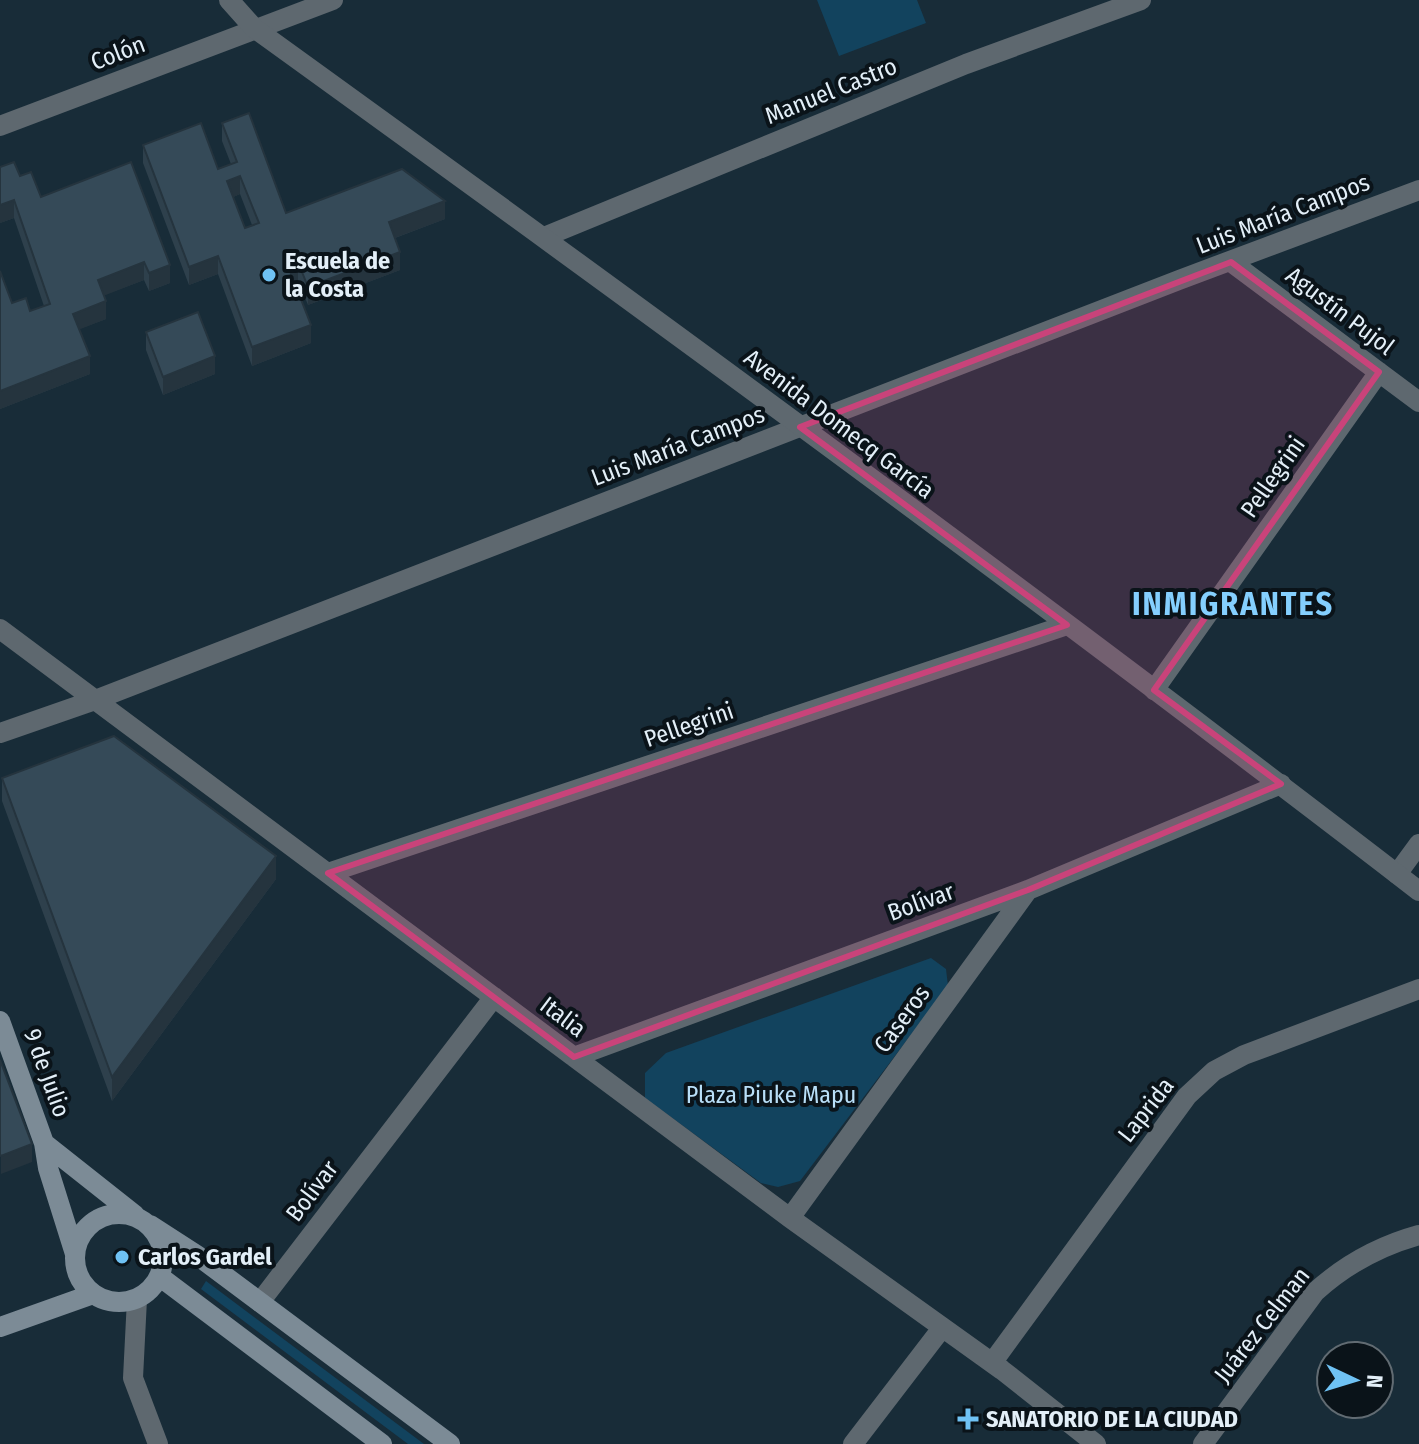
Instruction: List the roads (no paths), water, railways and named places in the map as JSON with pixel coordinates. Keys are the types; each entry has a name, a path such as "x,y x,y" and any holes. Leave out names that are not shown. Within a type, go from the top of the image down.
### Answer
{"main road":[{"name":"9 de Julio","path":"0,1021 44,1143 48,1168 75,1254"},
{"name":"9 de Julio","path":"44,1143 144,1221 198,1256 450,1444"},
{"path":"125,1213 144,1221 158,1237 163,1250 163,1264 150,1291 137,1299 122,1302 107,1301 93,1294 76,1269 78,1239 97,1219 111,1214 125,1213"},
{"path":"159,1276 382,1444"},
{"path":"0,1327 93,1294"}],"street":[{"name":"Avenida Domecq García","path":"229,0 254,28 544,237 1281,784 1419,891"},
{"name":"Colón","path":"0,126 333,0"},
{"name":"Manuel Castro","path":"544,237 966,64 1141,0"},
{"name":"Luis María Campos","path":"0,733 95,700 1419,190"},
{"name":"Agustín Pujol","path":"1231,262 1419,402"},
{"name":"Pellegrini","path":"1154,690 1379,372"},
{"name":"Pellegrini","path":"328,873 1067,625"},
{"name":"Italia","path":"0,629 790,1218 992,1363 1096,1444"},
{"name":"Bolívar","path":"574,1057 1028,890 1281,784"},
{"path":"1397,874 1419,844"},
{"name":"Caseros","path":"790,1218 1028,890"},
{"name":"Laprida","path":"992,1363 1187,1096 1214,1071 1244,1055 1419,989"},
{"name":"Bolívar","path":"260,1302 494,997"},
{"name":"Juárez Celman","path":"1203,1444 1315,1292 1338,1272 1370,1253 1419,1235"},
{"path":"137,1299 133,1378 158,1444"},
{"path":"853,1444 942,1328"}],"place":[{"name":"Escuela de la Costa","path":"269,275"},
{"name":"Carlos Gardel","path":"122,1257"},
{"name":"SANATORIO DE LA CIUDAD","path":"968,1419"}],"district":[{"name":"INMIGRANTES","path":"1233,604"}],"park label":[{"name":"Plaza Piuke Mapu","path":"771,1095"}]}
